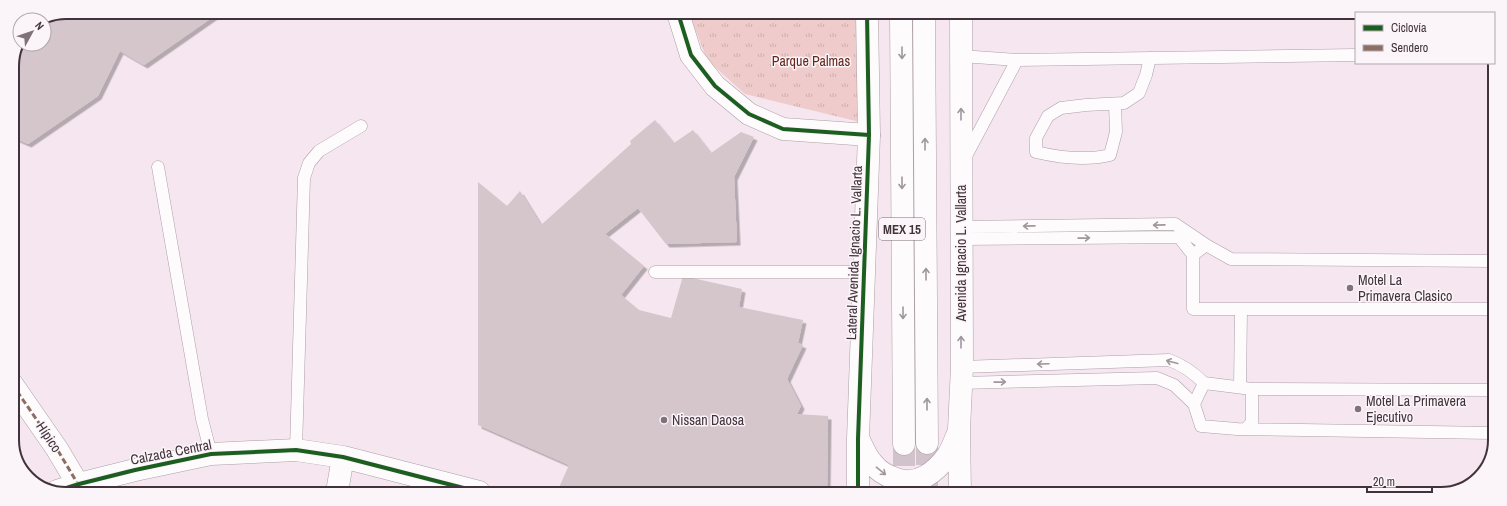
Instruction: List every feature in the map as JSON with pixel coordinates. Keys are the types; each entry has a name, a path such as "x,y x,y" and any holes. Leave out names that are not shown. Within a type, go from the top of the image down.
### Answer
{"main road":[{"path":"680,19 691,55 715,86 748,114 783,129 868,135"},
{"name":"Lateral Avenida Ignacio L. Vallarta","path":"858,487 858,439 868,135 867,19"},
{"name":"MEX 15","path":"901,19 904,444"},
{"name":"MEX 15","path":"924,19 927,443"},
{"name":"Avenida Ignacio L. Vallarta","path":"960,487 962,375 961,19"},
{"name":"Hípico","path":"19,394 81,487"},
{"path":"858,439 872,464 884,475 900,480 915,481 927,476 939,466 948,454 960,429"},
{"name":"Calzada Central","path":"81,487 135,470 211,454 296,450 343,457 460,487"},
{"path":"338,487 343,457"}],"lane":[{"path":"961,56 1017,60 1355,55"},
{"path":"1115,104 1116,132 1110,156 1098,158 1060,158 1036,152 1036,138 1048,116 1061,108 1124,103 1139,93 1146,75 1150,58"},
{"path":"961,165 1017,60"},
{"path":"296,450 304,178 309,163 319,151 361,126"},
{"path":"158,168 202,419 211,454"},
{"path":"961,233 1175,224 1206,245 1231,259 1488,261"},
{"path":"961,233 1179,237 1193,254 1194,309 1488,309"},
{"path":"1193,254 1206,245"},
{"path":"655,272 864,272"},
{"path":"1240,387 1241,310"},
{"path":"962,375 1169,360 1188,369 1204,383 1252,389 1488,390"},
{"path":"962,375 1157,378 1174,385 1194,404 1201,426 1246,430 1488,433"},
{"path":"1194,404 1204,383"},
{"path":"1246,430 1252,422 1252,389"}],"green space":[{"name":"Parque Palmas","path":"691,19 859,19 860,122 745,94 707,60"}],"building":[{"path":"210,19 144,65 120,51 98,96 28,144 19,140 20,57 22,52 52,52 52,22 57,20"},
{"path":"655,120 674,143 693,130 711,153 741,132 754,137 734,177 737,242 666,244 638,208 605,234 644,266 621,295 639,310 671,318 683,276 742,289 739,307 803,320 798,343 803,345 787,379 801,406 797,414 828,416 827,487 559,487 569,465 478,425 478,182 507,206 520,191 541,225 631,144 630,141"}],"tunnel":[{"path":"927,443 927,487"},
{"path":"904,444 904,487"}],"marked path":[{"path":"19,394 57,449 80,487"}],"cycle path":[{"path":"680,19 691,55 715,86 749,114 783,129 869,135"},
{"path":"858,487 858,439 869,135 867,19"},
{"path":"70,487 135,470 211,454 296,450 343,457 460,487"}],"place":[{"name":"Motel La Primavera Clasico","path":"1350,288"},
{"name":"Motel La Primavera Ejecutivo","path":"1358,409"},
{"name":"Nissan Daosa","path":"664,420"}]}
